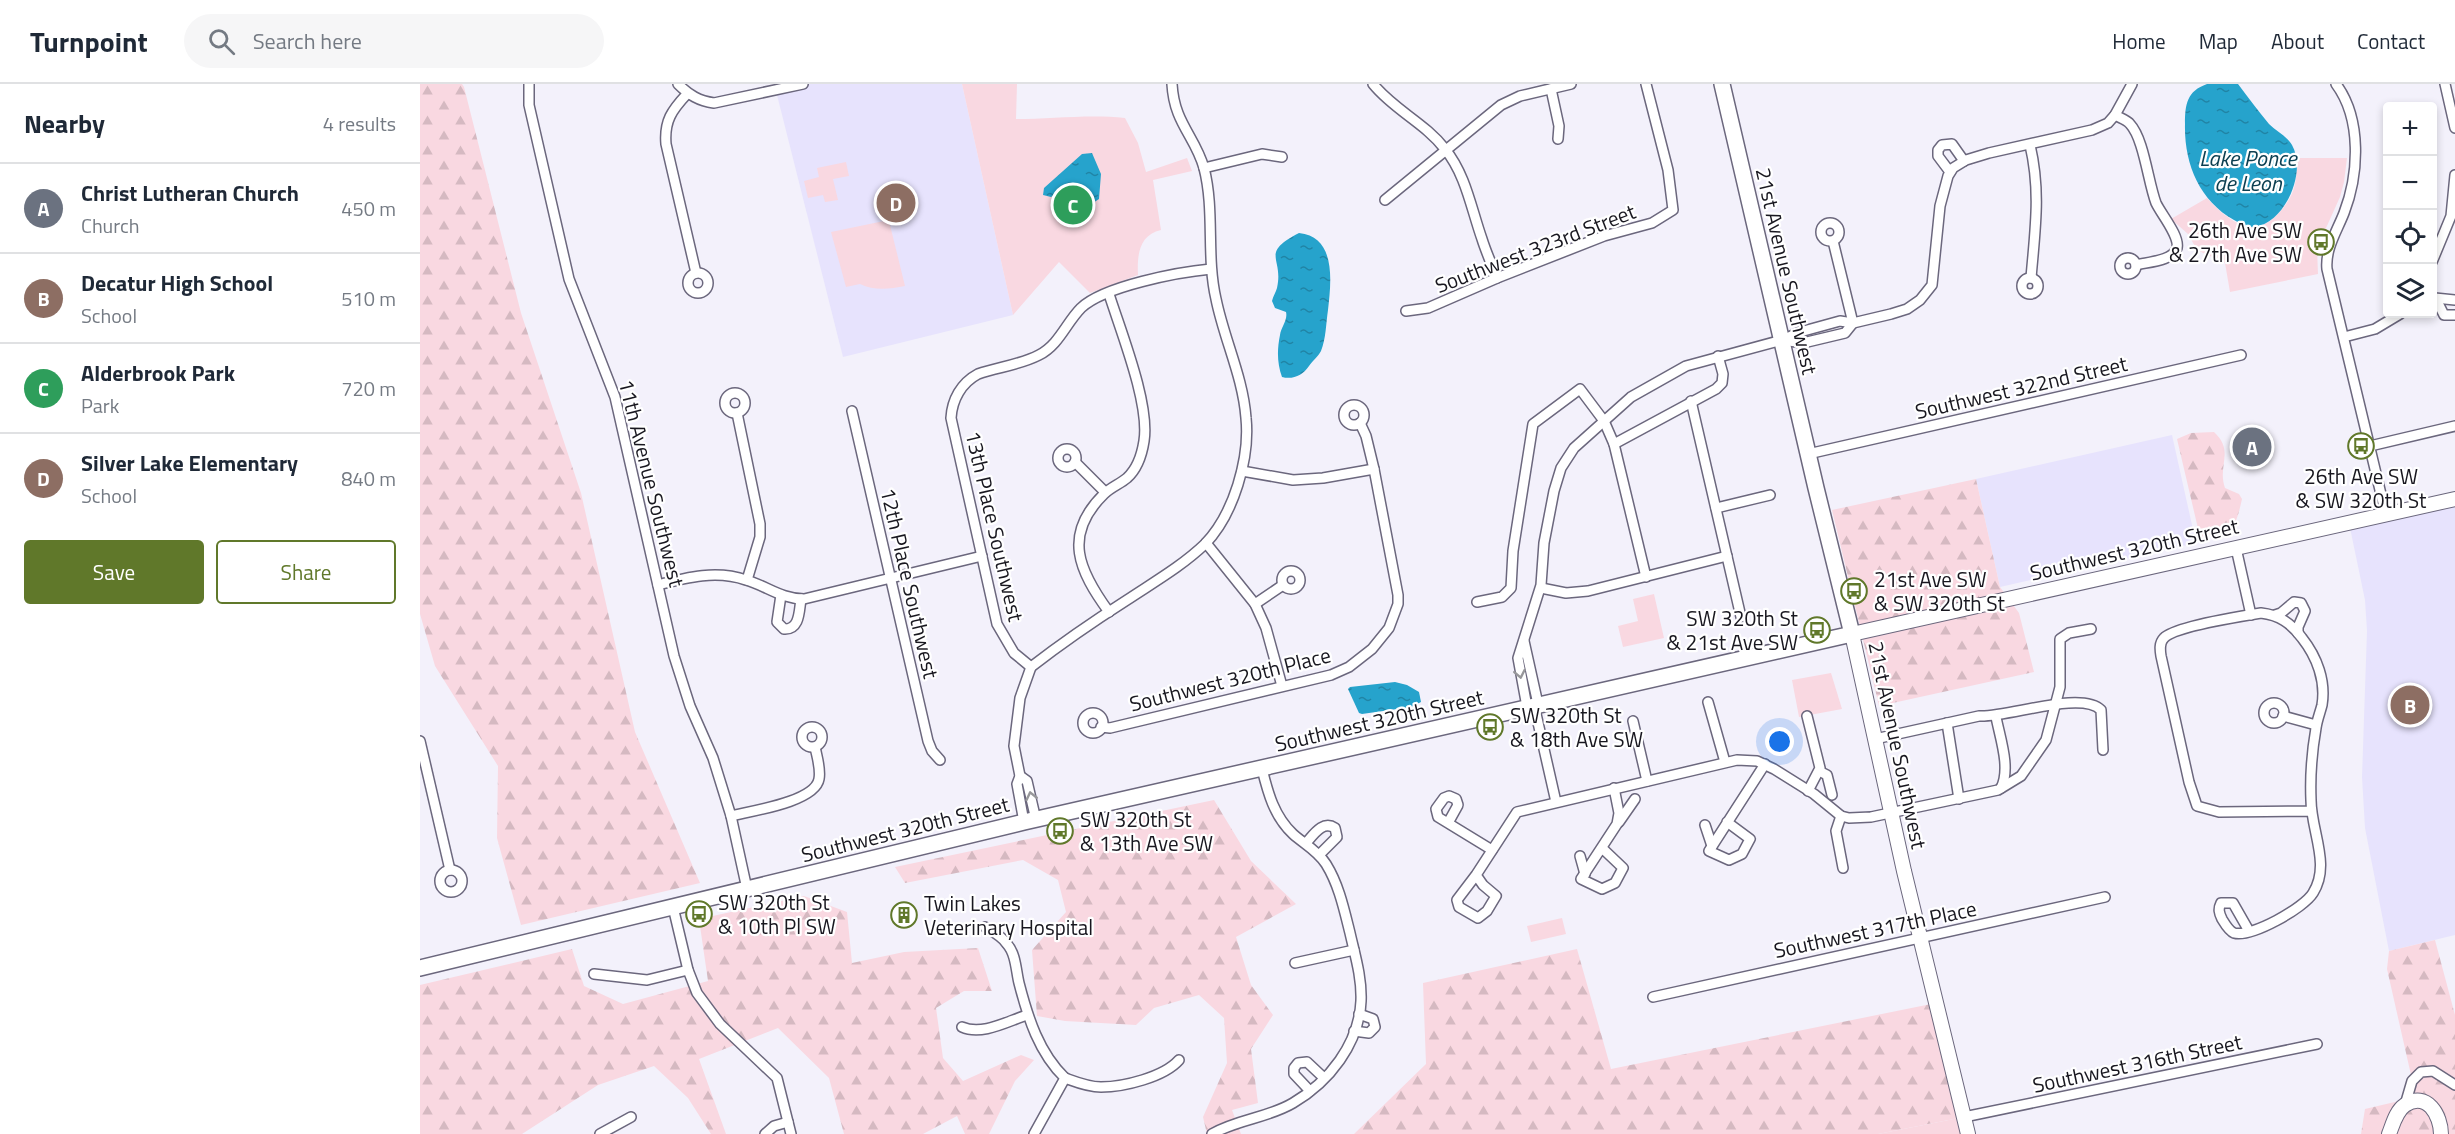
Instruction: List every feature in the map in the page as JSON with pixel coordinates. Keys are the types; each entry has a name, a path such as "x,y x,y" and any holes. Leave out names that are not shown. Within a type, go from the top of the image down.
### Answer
{"main road":[{"name":"21st Avenue Southwest","path":"1722,84 1852,634 1920,938 1968,1134"},
{"name":"Southwest 320th Street","path":"420,968 1030,821 1533,705 2455,499"},
{"path":"2389,1134 2405,1105 2419,1101 2430,1105 2440,1120 2441,1134"}],"street":[{"name":"11th Avenue Southwest","path":"529,84 531,113 569,279 615,397 674,656 690,706 713,758 731,816 747,889"},
{"path":"678,84 687,94 702,101 714,103 803,84"},
{"path":"1030,821 1017,784 1020,776 1014,746 1020,698 1031,667 1068,639 1172,570 1206,543 1219,525 1233,497 1242,471 1246,438 1245,405 1215,298 1211,268 1209,199 1204,168 1180,122 1172,84"},
{"path":"1373,84 1383,97 1427,130 1445,149 1465,184 1497,278"},
{"path":"1385,200 1502,105 1520,96 1571,84"},
{"name":"Southwest 323rd Street","path":"1406,311 1428,308 1604,236 1652,223 1673,210 1668,170 1646,84"},
{"path":"1556,802 1533,705 1518,665 1541,588 1544,543 1554,491 1561,468 1574,448 1630,397 1686,366 1782,340 1800,332 1840,321 1853,323 1907,309 1920,300 1932,285 1940,206 1952,170 1964,161 1989,153 2092,130 2108,123 2132,84"},
{"path":"2336,84 2348,110 2355,149 2352,187 2326,262 2327,273 2386,515"},
{"path":"2445,84 2455,128"},
{"path":"1551,89 1559,126 1558,139"},
{"path":"687,94 671,111 665,132 696,273"},
{"path":"2115,115 2129,122 2135,131 2153,194 2161,214 2177,241 2177,249 2171,255 2136,264"},
{"path":"1952,170 1938,156 1938,150 1942,145 1952,144 1964,161"},
{"path":"2030,145 2036,173 2037,198 2031,278"},
{"path":"1204,168 1262,154 1282,157"},
{"path":"2437,253 2453,216 2455,175"},
{"path":"1833,241 1853,323"},
{"path":"1108,612 1089,584 1079,552 1080,531 1091,509 1106,492 1127,478 1136,465 1141,454 1145,429 1140,395 1109,294 1172,273 1211,268"},
{"name":"13th Place Southwest","path":"1031,667 1014,654 998,624 951,418 951,407 963,385 978,374 1041,355 1060,337 1081,309 1093,300 1109,294"},
{"path":"2437,298 2455,300"},
{"path":"2437,303 2444,315 2455,315"},
{"path":"2344,337 2375,329 2393,318"},
{"name":"Southwest 322nd Street","path":"1808,454 2241,355"},
{"path":"1614,444 1716,389 1722,383 1723,374 1718,356"},
{"path":"1477,602 1502,597 1511,588 1513,551 1533,424 1580,389 1604,422 1614,444 1646,577"},
{"path":"1691,401 1741,617"},
{"name":"12th Place Southwest","path":"852,411 928,741 940,760"},
{"path":"737,413 760,525 760,537 747,580"},
{"path":"1242,471 1293,480 1323,478 1374,469 1366,436 1360,423"},
{"path":"2370,446 2455,426"},
{"path":"1075,462 1106,492"},
{"name":"Southwest 320th Place","path":"1101,727 1110,728 1331,675 1363,657 1389,628 1397,610 1398,595 1374,469"},
{"path":"1716,508 1770,495"},
{"path":"1206,543 1255,604 1266,627 1282,686"},
{"path":"2236,548 2251,615"},
{"path":"658,585 701,575 721,575 747,580 781,596 801,599 982,556"},
{"path":"1541,588 1566,593 1588,591 1727,556"},
{"path":"1255,604 1283,585"},
{"path":"781,596 777,622 784,629 790,629 796,625 801,599"},
{"path":"2275,615 2283,612 2294,602 2301,603 2305,611 2298,627 2298,633"},
{"path":"2249,931 2292,914 2314,893 2320,877 2321,861 2311,811 2311,768 2316,725 2323,698 2320,674 2314,655 2298,633 2275,615 2261,613 2168,634 2161,640 2162,661 2189,782 2197,806 2219,812 2311,811"},
{"path":"1476,875 1483,885 1496,896 1487,912 1478,918 1459,908 1456,903 1517,812 1725,762 1750,760 1765,764 1808,791 1841,816 1860,818 1959,799 2001,788 2016,780 2046,740 2061,676 2060,639 2069,633 2091,629"},
{"path":"1708,702 1725,762"},
{"path":"1875,739 1978,716 1996,717 2055,703 2097,705 2103,717 2103,750"},
{"path":"1807,716 1819,763 1819,771 1808,791"},
{"path":"2283,716 2316,725"},
{"path":"1996,717 2005,766 2005,780 2001,788"},
{"path":"1633,722 1647,781"},
{"path":"1947,723 1959,799"},
{"path":"420,741 450,870"},
{"path":"731,816 800,799 816,787 820,768 815,747"},
{"path":"1727,822 1750,838 1742,854 1734,859 1726,860 1709,850 1712,846 1727,822 1765,764"},
{"path":"1212,1134 1229,1125 1280,1110 1310,1091 1341,1059 1359,1014 1360,981 1339,891 1332,873 1319,855 1287,828 1274,808 1262,769"},
{"path":"1819,771 1827,775 1832,795"},
{"path":"1614,788 1619,813 1617,824"},
{"path":"1602,848 1623,866 1615,883 1607,888 1599,888 1581,879 1635,799"},
{"path":"1841,816 1836,831 1843,868"},
{"path":"1448,823 1492,850"},
{"path":"1306,843 1323,826 1330,825 1335,828 1336,837 1319,855"},
{"path":"1705,825 1712,846"},
{"path":"1580,856 1585,874"},
{"name":"Southwest 317th Place","path":"1653,997 2105,897"},
{"path":"673,907 688,970 706,1006 720,1024 777,1078 791,1134"},
{"path":"985,927 1009,945 1028,1015 1044,1053 1053,1067 1065,1078 1090,1086 1111,1086 1157,1076 1167,1071 1179,1060"},
{"path":"1295,963 1354,950"},
{"path":"594,974 647,980 688,970"},
{"path":"1354,1031 1369,1033 1375,1027 1375,1021 1371,1017 1359,1014"},
{"path":"962,1027 969,1030 984,1030 1028,1015"},
{"name":"Southwest 316th Street","path":"1964,1117 2317,1044"},
{"path":"1310,1091 1294,1074 1294,1068 1298,1063 1307,1062 1324,1078"},
{"path":"2405,1105 2412,1081 2425,1070 2441,1074 2455,1085"},
{"path":"1034,1134 1065,1078"},
{"path":"600,1134 631,1117"},
{"path":"765,1134 774,1126 788,1122"}],"shaded area":[{"path":"803,84 962,84 1013,315 843,357 776,91"},
{"path":"2172,435 2196,543 2000,587 1976,479"},
{"path":"2455,499 2455,935 2389,951 2365,828 2362,777 2367,631 2365,600 2349,523"}],"green space":[{"path":"420,84 462,84 464,87 521,313 581,493 635,732 700,883 521,925 497,838 498,766 435,666 420,614"},
{"path":"962,84 1017,84 1016,119 1125,118 1138,143 1146,172 1187,158 1192,171 1153,180 1161,230 1148,236 1144,241 1139,253 1138,275 1090,293 1059,262 1013,315"},
{"path":"2296,158 2347,158 2340,197 2317,248 2318,274 2230,292 2225,263 2197,250 2188,234 2171,219 2207,198 2237,223 2249,227 2263,225 2276,216 2290,197 2296,179"},
{"path":"846,162 849,176 833,179 838,200 825,202 823,195 808,198 804,181 819,177 817,168"},
{"path":"884,221 890,225 905,286 888,289 860,284 846,287 831,232"},
{"path":"2214,432 2220,439 2225,452 2223,480 2225,488 2239,494 2242,499 2237,519 2230,529 2200,537 2177,439 2191,433"},
{"path":"1976,479 2000,587 2019,613 2034,672 1879,706 1832,510"},
{"path":"1654,594 1664,638 1623,647 1618,626 1638,621 1633,599"},
{"path":"1831,673 1842,709 1799,717 1792,680"},
{"path":"1214,800 1251,861 1296,904 1236,937 1251,985 1273,1015 1251,1049 1258,1103 1232,1110 1241,1134 1207,1134 1203,1117 1227,1063 1224,1018 1199,995 1154,1008 1136,1025 1065,1021 1037,1016 1032,950 1066,912 1058,880 1023,860 905,883 895,867"},
{"path":"804,896 847,912 852,963 904,952 978,948 992,991 964,991 936,1008 943,1058 963,1081 1021,1055 1034,1060 1015,1081 989,1134 965,1134 957,1116 923,1134 844,1134 829,1078 778,1028 699,1059 726,1134 711,1134 688,1098 654,1066 598,1085 522,1134 420,1134 420,985 572,949 584,986 623,1004 708,981 699,919"},
{"path":"1562,918 1566,934 1531,942 1527,926"},
{"path":"2435,940 2455,1015 2455,1134 2361,1134 2365,1109 2416,1097 2387,969 2389,951"},
{"path":"1577,949 1611,1069 1936,1003 1964,1117 1878,1134 1354,1134 1426,1064 1423,983"},
{"path":"1964,1117 1968,1134 1878,1134"}],"water":[{"name":"Lake Ponce de Leon","path":"2207,84 2238,84 2269,124 2292,145 2297,168 2291,194 2276,216 2266,223 2249,227 2234,220 2211,202 2196,179 2187,153 2186,110 2191,94"},
{"path":"1092,153 1101,174 1099,199 1085,204 1064,193 1051,197 1043,195 1044,188 1082,154"},
{"path":"1299,233 1311,236 1326,252 1330,275 1329,299 1321,351 1304,372 1286,378 1282,377 1279,367 1278,346 1286,312 1275,308 1272,301 1278,278 1276,251 1287,240"},
{"path":"1395,682 1407,685 1419,692 1421,702 1411,707 1362,714 1359,713 1348,689 1350,687"}],"place":[{"name":"Silver Lake Elementary","path":"896,203"},
{"name":"Alderbrook Park","path":"1073,205"},
{"name":"26th Ave SW & 27th Ave SW","path":"2321,242"},
{"name":"26th Ave SW & SW 320th St","path":"2361,446"},
{"name":"Christ Lutheran Church","path":"2252,447"},
{"name":"21st Ave SW & SW 320th St","path":"1854,591"},
{"name":"SW 320th St & 21st Ave SW","path":"1817,630"},
{"name":"Decatur High School","path":"2410,705"},
{"name":"SW 320th St & 18th Ave SW","path":"1490,727"},
{"name":"SW 320th St & 13th Ave SW","path":"1060,831"},
{"name":"SW 320th St & 10th Pl SW","path":"699,914"},
{"name":"Twin Lakes Veterinary Hospital","path":"904,915"}]}
